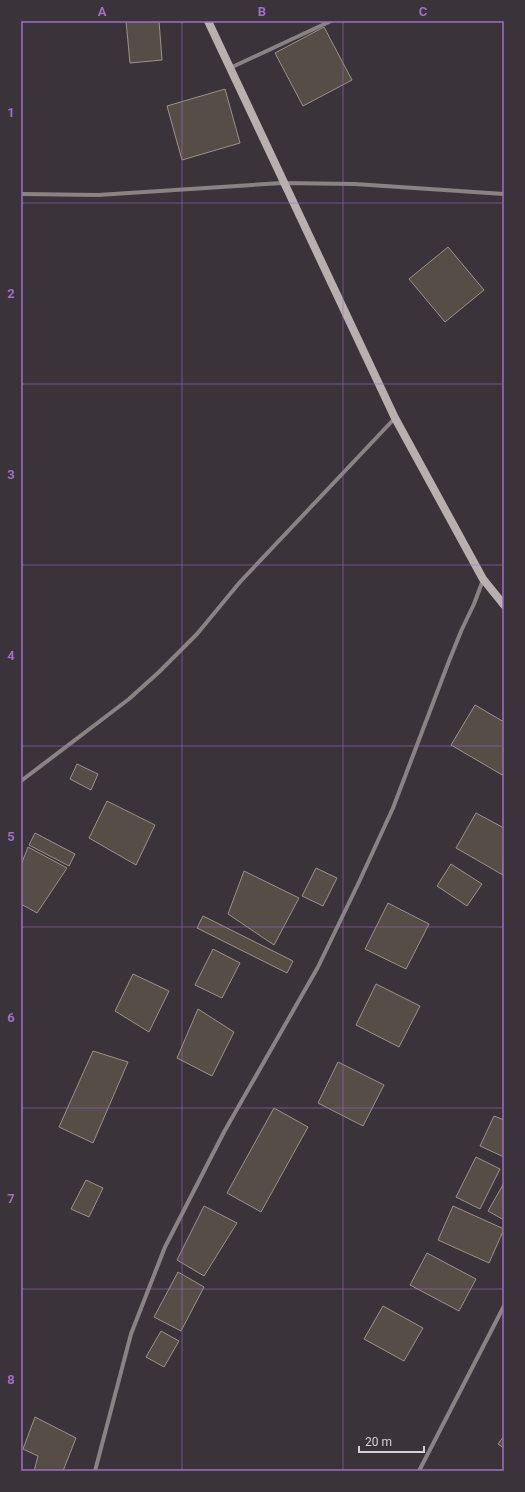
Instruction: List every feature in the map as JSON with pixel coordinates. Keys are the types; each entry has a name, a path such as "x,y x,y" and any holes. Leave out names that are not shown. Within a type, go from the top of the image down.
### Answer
{"street":[{"path":"208,21 282,182 395,418 483,579 504,605"},
{"path":"230,68 331,21"},
{"path":"21,194 98,195 282,182 355,184 504,194"},
{"path":"21,781 129,699 159,672 197,634 240,582 395,418"},
{"path":"95,1471 131,1334 165,1247 224,1132 318,967 359,882 393,808 454,648 474,604 483,579"},
{"path":"419,1471 504,1306"}],"building":[{"path":"126,21 159,21 162,60 130,63"},
{"path":"324,27 352,80 303,106 275,53"},
{"path":"225,89 240,143 182,160 167,106"},
{"path":"448,247 484,290 445,322 409,279"},
{"path":"475,705 504,722 504,776 451,745"},
{"path":"77,764 98,774 91,790 70,779"},
{"path":"107,801 155,825 136,865 89,838"},
{"path":"476,813 504,828 503,875 456,848"},
{"path":"35,833 75,854 69,866 29,845"},
{"path":"28,847 67,868 37,913 21,904 21,865"},
{"path":"451,864 482,884 467,906 437,886"},
{"path":"316,868 337,878 323,906 302,896"},
{"path":"244,871 299,898 274,945 228,914"},
{"path":"388,903 429,924 406,969 365,949"},
{"path":"203,916 293,961 287,973 197,928"},
{"path":"213,949 240,963 222,998 195,985"},
{"path":"133,974 169,991 149,1032 115,1011"},
{"path":"376,984 420,1006 399,1047 356,1025"},
{"path":"198,1009 234,1032 212,1076 177,1058"},
{"path":"93,1051 128,1062 93,1143 59,1127"},
{"path":"338,1062 384,1085 363,1126 318,1103"},
{"path":"274,1108 308,1127 261,1212 227,1193"},
{"path":"494,1116 504,1120 504,1157 480,1146"},
{"path":"476,1157 500,1169 480,1209 456,1197"},
{"path":"86,1180 103,1188 89,1217 71,1209"},
{"path":"504,1183 504,1220 488,1211"},
{"path":"204,1206 237,1223 204,1276 177,1260"},
{"path":"453,1206 504,1229 489,1263 438,1240"},
{"path":"427,1253 476,1279 459,1311 410,1285"},
{"path":"178,1272 204,1287 181,1331 154,1317"},
{"path":"383,1306 423,1328 404,1361 364,1339"},
{"path":"161,1331 179,1341 164,1367 146,1357"},
{"path":"35,1417 76,1438 63,1471 34,1471 38,1456 23,1449"},
{"path":"504,1436 504,1448 498,1444"}]}
